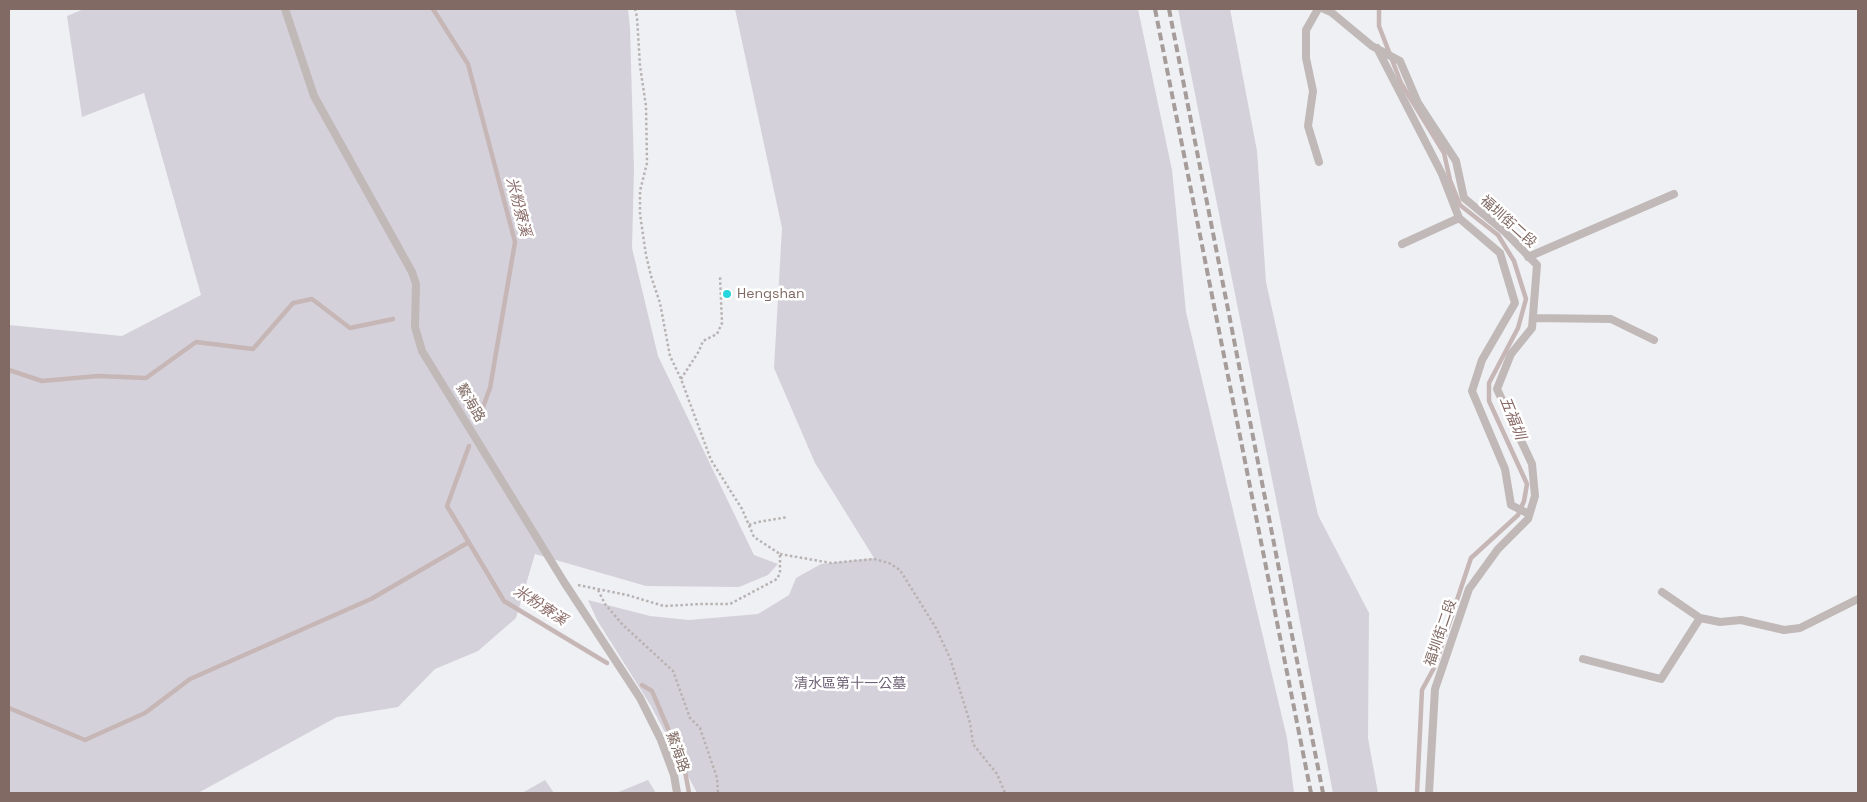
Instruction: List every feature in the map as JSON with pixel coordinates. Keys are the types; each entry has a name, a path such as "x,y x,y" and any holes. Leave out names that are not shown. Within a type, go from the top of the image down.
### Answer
{"lane":[{"name":"鰲海路","path":"285,9 314,96 412,272 416,284 415,327 422,351 564,582 640,698 664,749 674,776 677,793"},
{"path":"1318,9 1306,30 1306,58 1313,91 1308,126 1319,162"},
{"name":"福圳街二段","path":"1324,9 1331,12 1345,25 1377,48 1400,61 1418,103 1456,161 1464,198 1505,232 1537,266 1532,328 1511,354 1497,389 1532,464 1535,496 1528,519 1498,549 1470,589 1435,689 1429,793"},
{"path":"1377,48 1442,174 1459,218 1500,253 1514,303 1482,360 1472,391 1504,469 1512,505 1529,514"},
{"path":"1528,257 1674,194"},
{"path":"1402,244 1459,218"},
{"path":"1533,318 1611,319 1654,340"},
{"path":"1662,592 1700,618 1720,622 1741,620 1784,630 1800,628 1858,599"},
{"path":"1583,659 1661,678 1700,618"}],"path":[{"path":"635,9 646,106 647,163 640,191 640,214 651,276 660,303 670,356 681,379 711,460 742,509 754,537 780,554 831,562 874,559 889,563 900,570 936,628 950,658 970,723 973,744 997,774 1005,793"},
{"path":"681,379 699,351 703,341 717,334 722,323 720,277"},
{"path":"749,525 788,517"},
{"path":"564,582 627,595 664,606 730,604 777,580 780,573 780,554"},
{"path":"598,590 605,604 622,624 673,671 690,718 700,728 717,778 718,793"}],"green space":[{"path":"84,9 628,9 634,169 632,248 658,356 754,555 778,564 768,575 739,587 646,586 535,554 516,618 478,651 435,669 398,707 337,717 198,793 9,793 9,325 122,336 201,295 144,93 82,117 67,16"},
{"name":"清水區第十一公墓","path":"735,9 1138,9 1172,170 1186,312 1287,738 1294,793 697,793 651,706 597,620 588,600 650,616 689,620 758,614 789,595 796,578 821,564 874,558 815,463 774,368 782,228"},
{"path":"1178,9 1230,9 1257,151 1266,282 1318,515 1369,613 1368,738 1378,793 1333,793"},
{"path":"545,780 554,793 522,793"},
{"path":"648,780 656,793 616,793"}],"waterway":[{"name":"米粉寮溪","path":"433,9 468,64 515,242 490,388 478,421"},
{"name":"五福圳","path":"1379,9 1379,26 1401,83 1444,153 1450,180 1460,205 1498,235 1514,261 1526,299 1518,328 1489,383 1489,401 1527,484 1524,501 1518,515 1471,558 1435,666 1422,690 1417,793"},
{"path":"9,370 42,381 98,376 146,378 196,342 253,349 293,303 312,299 350,328 393,319"},
{"name":"米粉寮溪","path":"469,446 447,506 504,601 607,663"},
{"path":"9,708 85,740 145,713 190,679 371,599 469,542"},
{"name":"米粉寮溪","path":"642,685 652,691 684,766 689,793"}],"railway":[{"path":"1155,9 1311,793"},
{"path":"1169,9 1323,793"}],"place":[{"name":"Hengshan","path":"727,294"}]}
